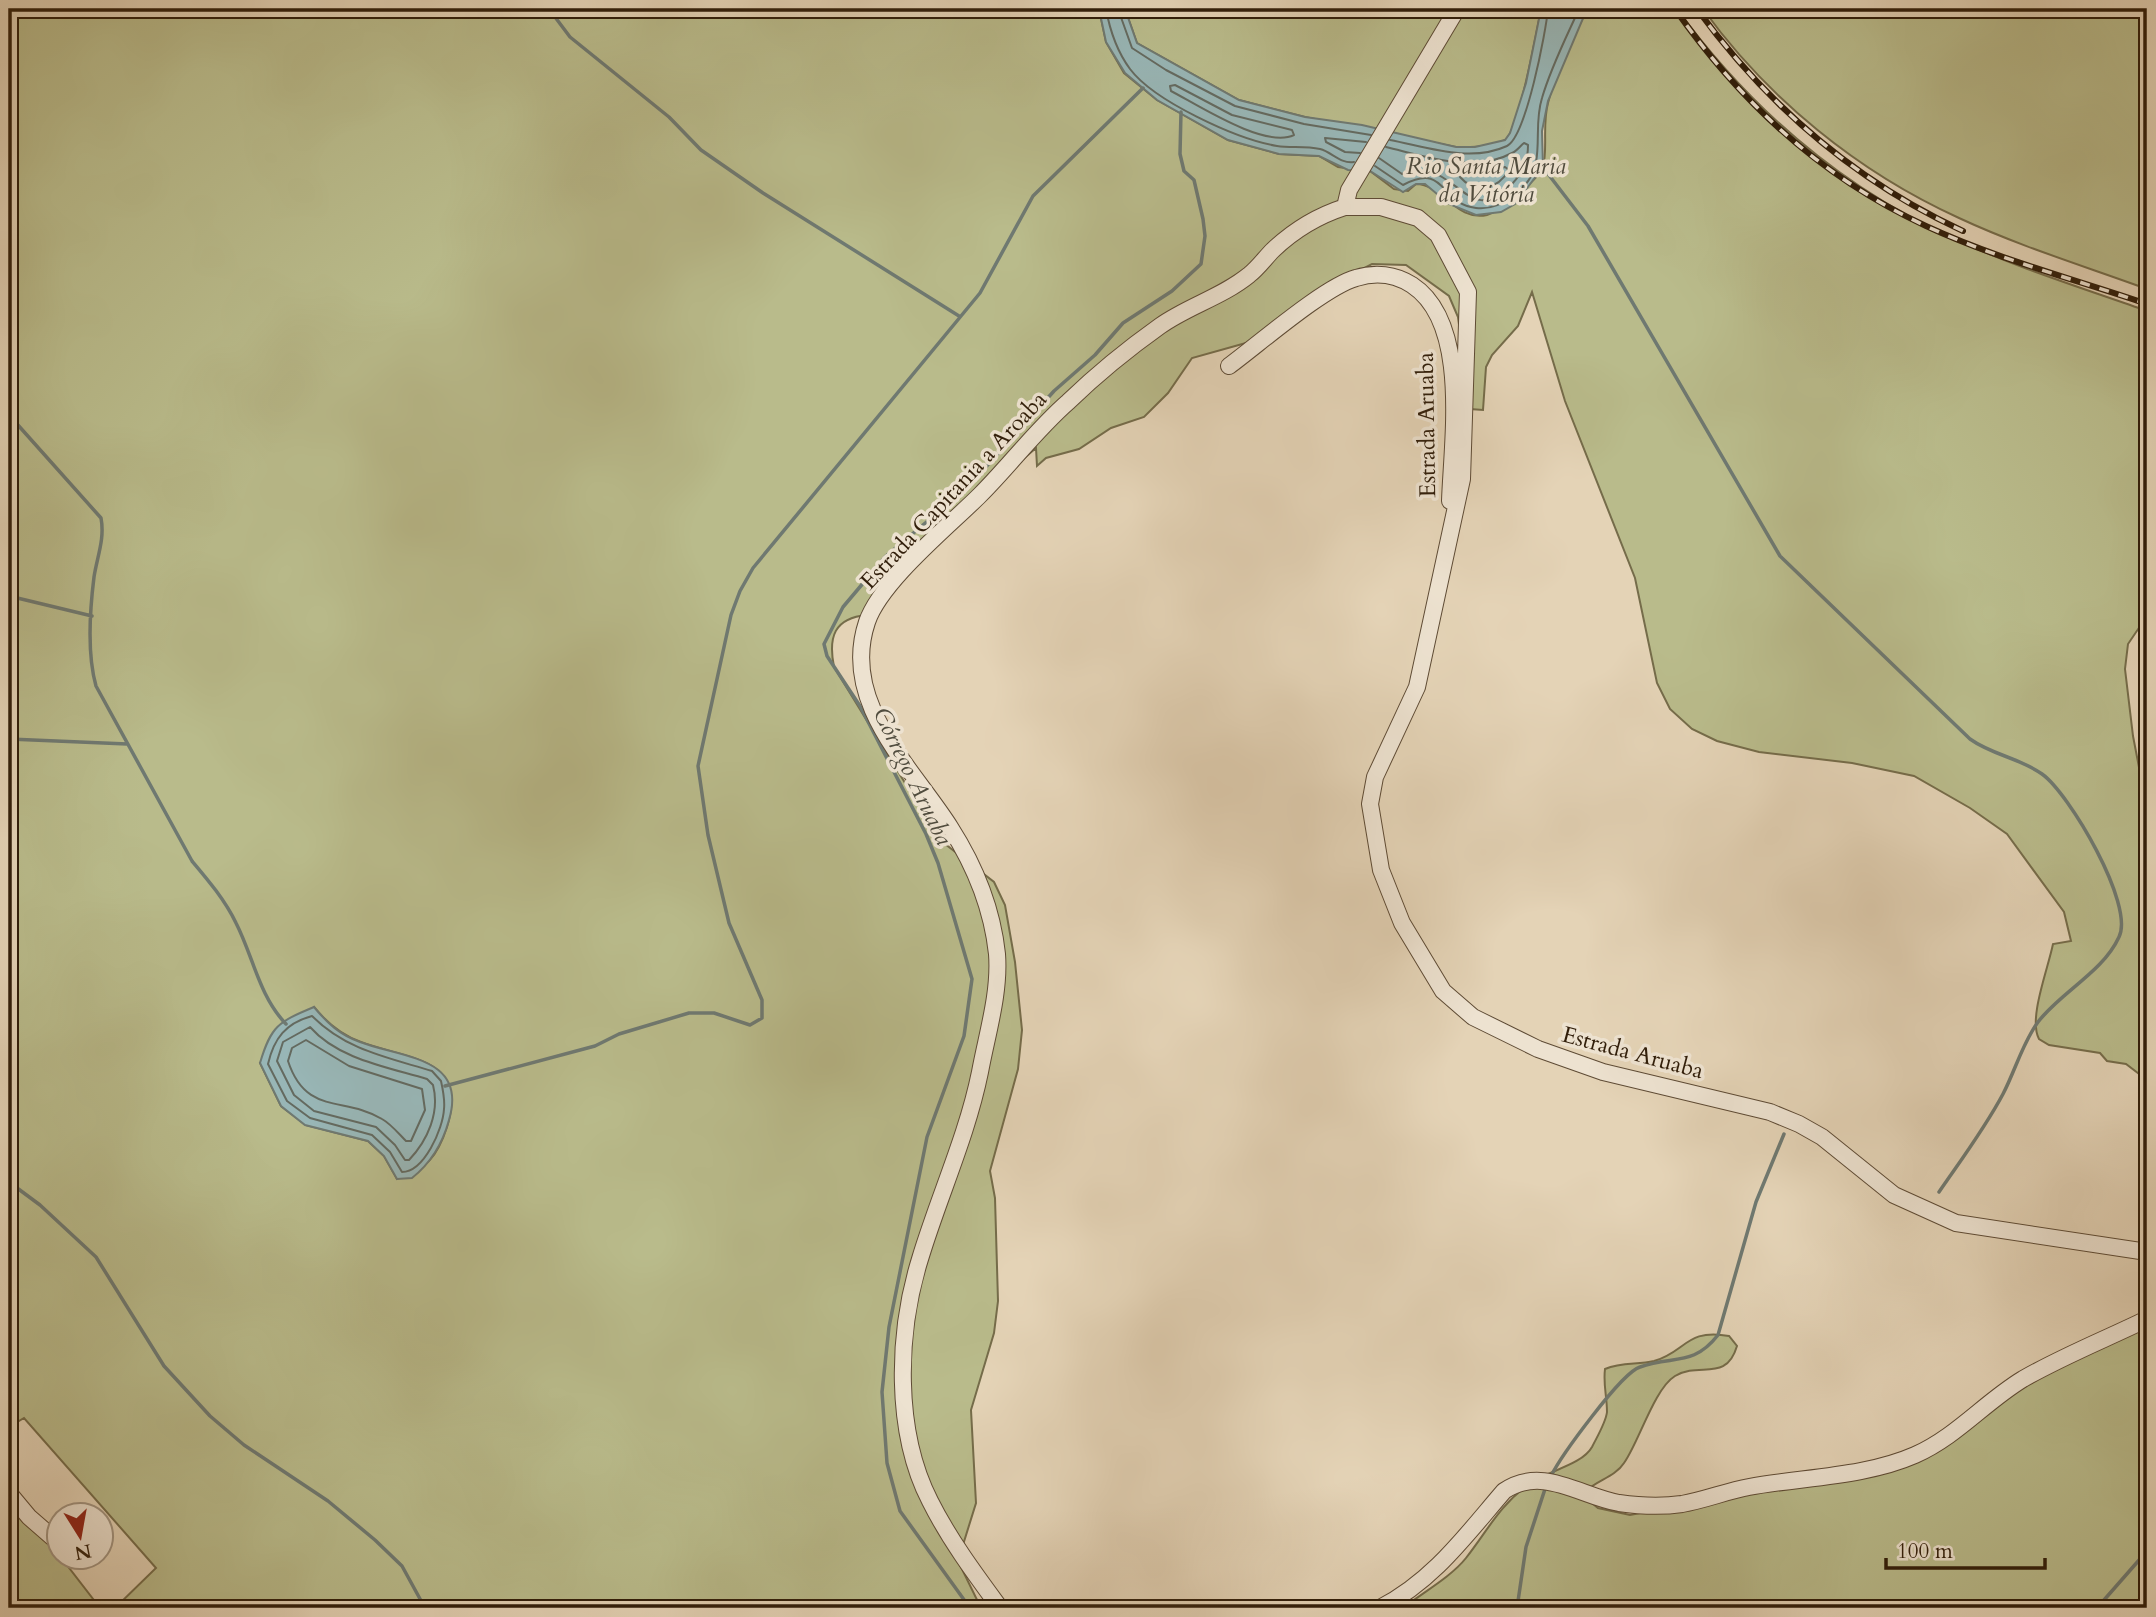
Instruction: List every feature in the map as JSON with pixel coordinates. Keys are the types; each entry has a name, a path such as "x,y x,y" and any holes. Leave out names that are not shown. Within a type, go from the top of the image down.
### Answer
{"street":[{"path":"1345,207 1349,190 1457,9"},
{"name":"Estrada Aruaba","path":"1345,207 1381,207 1418,218 1438,235 1468,292 1462,479 1417,687 1375,777 1370,804 1372,833 1385,881 1402,923 1443,991 1473,1017 1538,1049 1603,1072 1770,1112 1799,1124 1822,1138 1894,1195 1956,1223 2147,1252"},
{"name":"Estrada Capitania a Aroaba","path":"1000,1608 961,1554 928,1498 913,1455 903,1405 902,1356 918,1264 973,1104 996,993 997,958 991,916 978,878 950,827 911,777 873,710 860,664 866,625 885,590 992,484 1066,403 1163,324 1224,293 1253,273 1293,232 1325,214 1345,207"},
{"name":"Estrada Aruaba","path":"1230,366 1329,291 1354,278 1378,274 1402,279 1424,293 1435,308 1450,346 1453,411 1449,539"},
{"path":"1380,1608 1403,1596 1435,1572 1504,1491 1517,1482 1533,1479 1561,1484 1617,1502 1652,1507 1684,1503 1747,1487 1874,1468 1914,1456 1946,1438 2023,1379 2147,1319"},
{"path":"9,1493 46,1532"}],"green space":[{"path":"9,9 1099,9 1106,42 1124,73 1157,100 1228,140 1279,154 1319,156 1338,167 1370,171 1394,189 1408,191 1416,184 1426,186 1458,208 1476,216 1492,213 1509,201 1535,179 1543,167 1546,111 1551,91 1587,9 1677,9 1705,45 1766,111 1835,169 1872,194 1911,218 1976,249 2147,311 2147,616 2128,644 2125,669 2133,736 2147,809 2147,1080 2126,1064 2107,1061 2100,1053 2049,1045 2039,1039 2036,1030 2037,1007 2053,944 2071,941 2064,912 2007,834 1970,808 1914,776 1852,763 1759,752 1717,741 1692,729 1670,709 1657,683 1635,578 1565,401 1532,292 1518,326 1492,355 1486,367 1483,410 1470,409 1458,317 1449,296 1406,265 1372,264 1339,281 1253,341 1192,358 1168,393 1144,417 1111,428 1079,449 1046,458 1037,466 1036,448 943,528 867,615 847,620 840,625 833,638 834,667 940,840 994,882 1005,905 1015,962 1022,1030 1018,1069 990,1171 995,1198 998,1301 994,1333 971,1410 976,1503 958,1561 981,1608 115,1608 156,1568 116,1523 116,1502 98,1502 24,1418 9,1427","holes":["314,1007 335,1028 361,1042 430,1065 442,1074 450,1087 452,1104 439,1147 429,1161 416,1171 397,1179 384,1156 368,1141 306,1125 281,1106 260,1063"]},
{"path":"1125,9 1541,9 1527,79 1510,133 1505,140 1494,144 1456,147 1305,117 1239,100 1137,43"},
{"path":"1703,9 2147,9 2147,289 1982,228 1922,200 1886,179 1818,130 1786,103 1756,73"},
{"path":"2147,1322 2147,1608 1403,1608 1460,1565 1519,1492 1536,1479 1580,1459 1587,1453 1606,1416 1605,1369 1654,1361 1704,1335 1729,1336 1737,1346 1732,1357 1719,1368 1684,1372 1667,1383 1624,1463 1616,1472 1586,1491 1587,1499 1598,1508 1630,1515 1888,1466 2051,1365"},
{"path":"9,1490 46,1538 46,1572 72,1572 100,1608 9,1608"}],"water":[{"name":"Rio Santa Maria da Vitória","path":"1099,9 1125,9 1137,43 1239,100 1305,117 1362,125 1456,147 1475,147 1505,140 1510,133 1526,83 1541,9 1587,9 1548,101 1542,131 1543,167 1515,204 1501,212 1476,215 1449,204 1425,184 1416,184 1403,192 1370,171 1348,170 1319,156 1279,154 1228,140 1157,100 1125,73 1106,42"},
{"path":"314,1007 346,1036 427,1063 440,1071 449,1083 452,1099 443,1136 430,1159 412,1178 397,1179 384,1156 368,1141 305,1125 281,1106 260,1063 264,1051 272,1033 278,1027"}],"waterway":[{"path":"549,9 570,37 669,117 701,150 763,193 959,316"},
{"path":"445,1086 595,1046 619,1034 689,1013 714,1013 750,1025 762,1018 762,1000 729,923 708,835 698,766 731,615 740,591 753,568 980,293 1033,196 1143,88"},
{"name":"Córrego Aruaba","path":"970,1608 900,1511 887,1463 882,1392 889,1327 927,1137 964,1036 972,979 938,863 926,834 860,706 827,656 824,644 843,607 886,556 966,489 1054,391 1095,355 1123,323 1172,291 1201,264 1205,236 1203,219 1194,180 1184,171 1180,154 1181,112"},
{"path":"1542,166 1588,226 1780,556 1970,739 2025,764 2054,785 2082,825 2109,876 2118,901 2121,922 2119,937 2103,961 2038,1022 1996,1107 1939,1192"},
{"path":"9,415 101,518 90,646 96,686 192,861 232,915 269,1001 286,1024"},
{"path":"9,596 92,616"},
{"path":"9,739 127,744"},
{"path":"1551,1476 1592,1416 1631,1373 1652,1363 1691,1356 1700,1352 1718,1335 1756,1202 1784,1134"},
{"path":"9,1182 40,1205 96,1257 164,1366 210,1416 244,1445 328,1501 375,1540 402,1566 425,1608"},
{"path":"1517,1608 1526,1547 1546,1486"},
{"path":"2097,1608 2147,1551"}],"railway":[{"path":"1675,9 1700,43 1756,106 1818,161 1852,185 1888,207 1953,238 2008,259 2147,304"},
{"path":"1697,9 1753,77 1816,137 1886,189 1963,231"}]}
